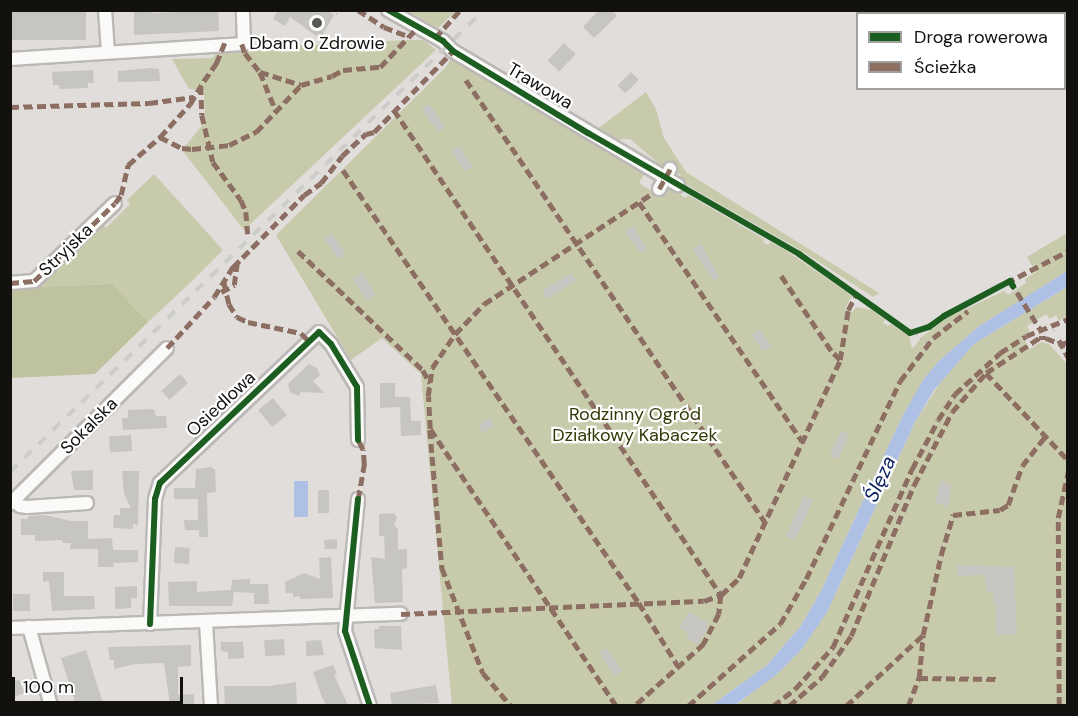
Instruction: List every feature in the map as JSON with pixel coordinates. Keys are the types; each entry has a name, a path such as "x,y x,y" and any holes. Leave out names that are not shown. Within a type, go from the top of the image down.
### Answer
{"street":[{"path":"105,10 108,52"},
{"path":"10,59 244,44 243,10"},
{"name":"Trawowa","path":"387,10 443,41 453,51 668,173 678,185"},
{"path":"658,189 668,173"},
{"name":"Stryjska","path":"10,283 34,281 115,203"},
{"name":"Osiedlowa","path":"150,624 155,499 160,483 319,332 331,344 357,387 358,440"},
{"name":"Sokalska","path":"12,502 167,348"},
{"path":"358,498 345,632 370,705"},
{"path":"12,502 27,507 87,503"},
{"path":"10,628 401,614"},
{"path":"206,622 211,705"},
{"path":"30,627 51,705"}],"path":[{"path":"331,10 341,17"},
{"path":"1054,330 1056,334"},
{"path":"916,334 927,344"}],"green space":[{"path":"408,11 456,11 438,28"},
{"path":"423,40 436,50 244,230 182,150 205,122 204,90 189,89 172,59 213,58 217,50"},
{"name":"Rodzinny Ogród Działkowy Kabaczek","path":"452,57 646,170 639,183 658,195 665,185 670,185 682,191 681,195 686,198 688,195 764,239 763,242 768,245 770,242 784,249 852,296 845,308 852,312 856,307 872,310 885,320 883,323 888,326 890,324 909,335 912,349 923,336 947,318 1004,291 1008,295 1026,283 1025,279 1036,272 1027,257 1067,233 1068,271 979,326 939,361 902,417 822,589 801,626 767,665 712,705 452,706 421,374 382,338 351,360 276,235 446,67"},
{"path":"646,92 656,109 664,138 686,172 879,293 873,297 802,251 678,180 681,175 668,167 664,168 630,139 612,140 596,130"},
{"path":"154,174 223,250 190,283 148,322 112,284 37,287 102,224 106,228 130,204 127,200"},
{"path":"112,284 148,322 95,374 11,378 11,288"},
{"path":"1067,287 1067,316 1059,321 1056,315 1050,319 1046,314 1027,326 1030,332 1022,336 1030,349 1041,342 1049,344 1067,364 1067,705 735,706 787,665 835,595 915,422 945,375 974,344"}],"water":[{"name":"Ślęza","path":"1067,271 1067,287 974,344 934,390 915,422 827,612 802,649 776,675 735,705 712,705 767,665 801,626 822,589 902,417 923,380 939,361 979,326"},
{"path":"294,481 308,481 308,517 294,517"}],"building":[{"path":"10,10 86,10 86,40 10,40"},
{"path":"134,10 151,10 152,13 218,10 219,31 134,35"},
{"path":"278,10 327,10 334,15 320,39 290,17 285,26 273,19"},
{"path":"599,10 612,10 617,16 594,38 583,27"},
{"path":"564,43 576,54 559,71 548,61"},
{"path":"159,69 160,81 118,82 118,71"},
{"path":"93,70 94,83 88,83 88,88 59,89 59,85 53,85 52,72"},
{"path":"631,72 639,80 625,93 618,85"},
{"path":"429,104 445,127 438,132 422,109"},
{"path":"459,146 473,167 466,172 452,151"},
{"path":"633,226 647,249 641,253 625,232"},
{"path":"332,234 346,254 338,259 325,239"},
{"path":"701,244 719,277 713,280 693,249"},
{"path":"362,273 376,295 366,301 353,279"},
{"path":"571,273 576,281 547,299 542,291"},
{"path":"760,329 771,346 763,351 752,334"},
{"path":"309,364 317,368 320,375 313,381 324,393 301,392 298,396 290,392 288,384"},
{"path":"180,374 188,383 169,400 161,391"},
{"path":"380,383 395,383 395,397 410,397 411,421 421,421 421,435 401,436 400,407 380,408"},
{"path":"273,398 287,415 272,427 258,410"},
{"path":"154,409 156,416 166,416 167,428 123,430 122,418 128,418 128,410"},
{"path":"490,418 495,426 483,433 478,425"},
{"path":"841,431 849,434 838,460 830,455"},
{"path":"131,435 132,451 110,452 109,437"},
{"path":"211,467 215,470 216,492 207,493 208,537 199,537 199,530 185,530 184,520 198,520 198,499 174,499 174,488 195,488 196,469"},
{"path":"93,470 93,490 74,490 71,471"},
{"path":"122,471 139,471 138,525 133,524 133,529 113,528 114,515 120,515 120,508 131,508 124,494"},
{"path":"941,480 951,485 949,508 935,502"},
{"path":"318,490 329,490 329,513 318,513"},
{"path":"804,496 813,500 795,540 786,536"},
{"path":"394,513 397,517 394,525 398,529 398,550 407,549 407,568 402,569 403,602 375,603 371,557 385,559 384,536 379,536 379,514"},
{"path":"45,515 71,521 88,521 88,539 112,538 113,550 138,550 138,562 113,563 114,567 98,567 98,549 70,549 71,543 63,543 62,540 35,541 35,535 21,535 21,519 28,519 28,516"},
{"path":"337,539 337,549 325,549 324,540"},
{"path":"175,547 190,548 189,564 174,563"},
{"path":"331,557 333,598 300,599 300,596 293,597 293,593 286,593 285,582 304,573 320,579 319,558"},
{"path":"957,565 1014,567 1017,635 996,635 996,602 993,602 993,593 986,591 985,575 957,576"},
{"path":"43,572 64,572 64,596 94,596 95,609 52,611 49,581 43,582"},
{"path":"250,579 250,584 268,584 269,604 254,604 254,593 234,592 232,606 169,606 168,582 197,581 197,592 231,590 232,580"},
{"path":"137,586 137,598 131,598 131,608 115,609 115,587"},
{"path":"13,594 30,594 30,611 13,611"},
{"path":"689,612 708,623 706,626 708,628 698,645 686,638 689,633 679,627"},
{"path":"379,626 401,626 402,650 375,648 374,629 379,629"},
{"path":"284,639 285,655 265,656 264,640"},
{"path":"321,640 324,655 306,656 306,641"},
{"path":"221,642 243,642 244,658 228,659 228,652 221,651"},
{"path":"191,645 191,666 178,667 178,695 194,694 194,705 170,705 164,663 135,664 114,669 114,660 110,660 108,647"},
{"path":"607,648 622,670 615,675 600,653"},
{"path":"86,650 103,703 76,705 61,658"},
{"path":"333,665 337,674 334,675 348,705 326,705 322,697 313,672"},
{"path":"19,680 25,693 10,698 10,682"},
{"path":"296,682 297,705 225,705 224,686 270,686"},
{"path":"436,685 439,703 392,705 390,693"}],"railway":[{"path":"10,472 484,10"}],"marked path":[{"path":"358,10 384,27 407,36"},
{"path":"435,38 460,10"},
{"path":"160,137 182,148 229,145 256,132 301,85 332,76 343,70 380,67 417,28"},
{"path":"225,43 217,63 201,86 202,115 213,162 241,200 246,212 248,234"},
{"path":"242,44 245,53 260,72 301,85"},
{"path":"167,348 214,297 233,267 304,195 321,183 342,156 366,134 374,132 453,51"},
{"path":"260,72 276,111"},
{"path":"466,80 765,522"},
{"path":"10,283 34,281 115,203 121,195 128,165 160,137 190,104 201,86"},
{"path":"10,107 149,103 194,97"},
{"path":"394,110 721,595 719,614 704,644 635,706"},
{"path":"659,189 670,169"},
{"path":"343,170 639,603 678,666"},
{"path":"616,706 430,429 428,396 432,368 455,334 484,304 650,195"},
{"path":"639,202 802,441"},
{"path":"298,251 423,370 430,383"},
{"path":"1006,283 1068,251"},
{"path":"221,292 234,285 237,264"},
{"path":"401,614 704,601 721,595 739,578 840,360 831,351 779,273"},
{"path":"1010,281 1042,332"},
{"path":"224,282 229,304 237,317 248,322 301,333 309,341"},
{"path":"840,360 848,310 856,295"},
{"path":"688,706 780,624 806,579 900,381 933,338 968,311"},
{"path":"773,706 795,689 833,647 912,469 938,420 955,394 1000,353 1026,336 1068,319"},
{"path":"789,706 822,677 851,636 914,485 952,412 986,373 1039,338 1046,338 1061,344 1068,342"},
{"path":"1059,340 1068,357"},
{"path":"986,373 1068,460"},
{"path":"430,430 442,568 483,673 511,706"},
{"path":"908,706 919,678 923,635 941,555 953,515 1000,510 1008,505 1022,466 1046,435"},
{"path":"358,440 363,450 364,464 358,499"},
{"path":"1059,706 1058,518 1068,472"},
{"path":"846,706 923,635"},
{"path":"919,678 997,679"}],"cycle path":[{"path":"388,10 443,41 453,51 588,133 799,254 910,333 929,327 944,316 1010,281 1013,286"},
{"path":"150,624 155,499 160,483 319,332 331,344 357,387 358,440"},
{"path":"358,499 345,631 370,706"}],"place":[{"name":"Dbam o Zdrowie","path":"317,23"}]}
